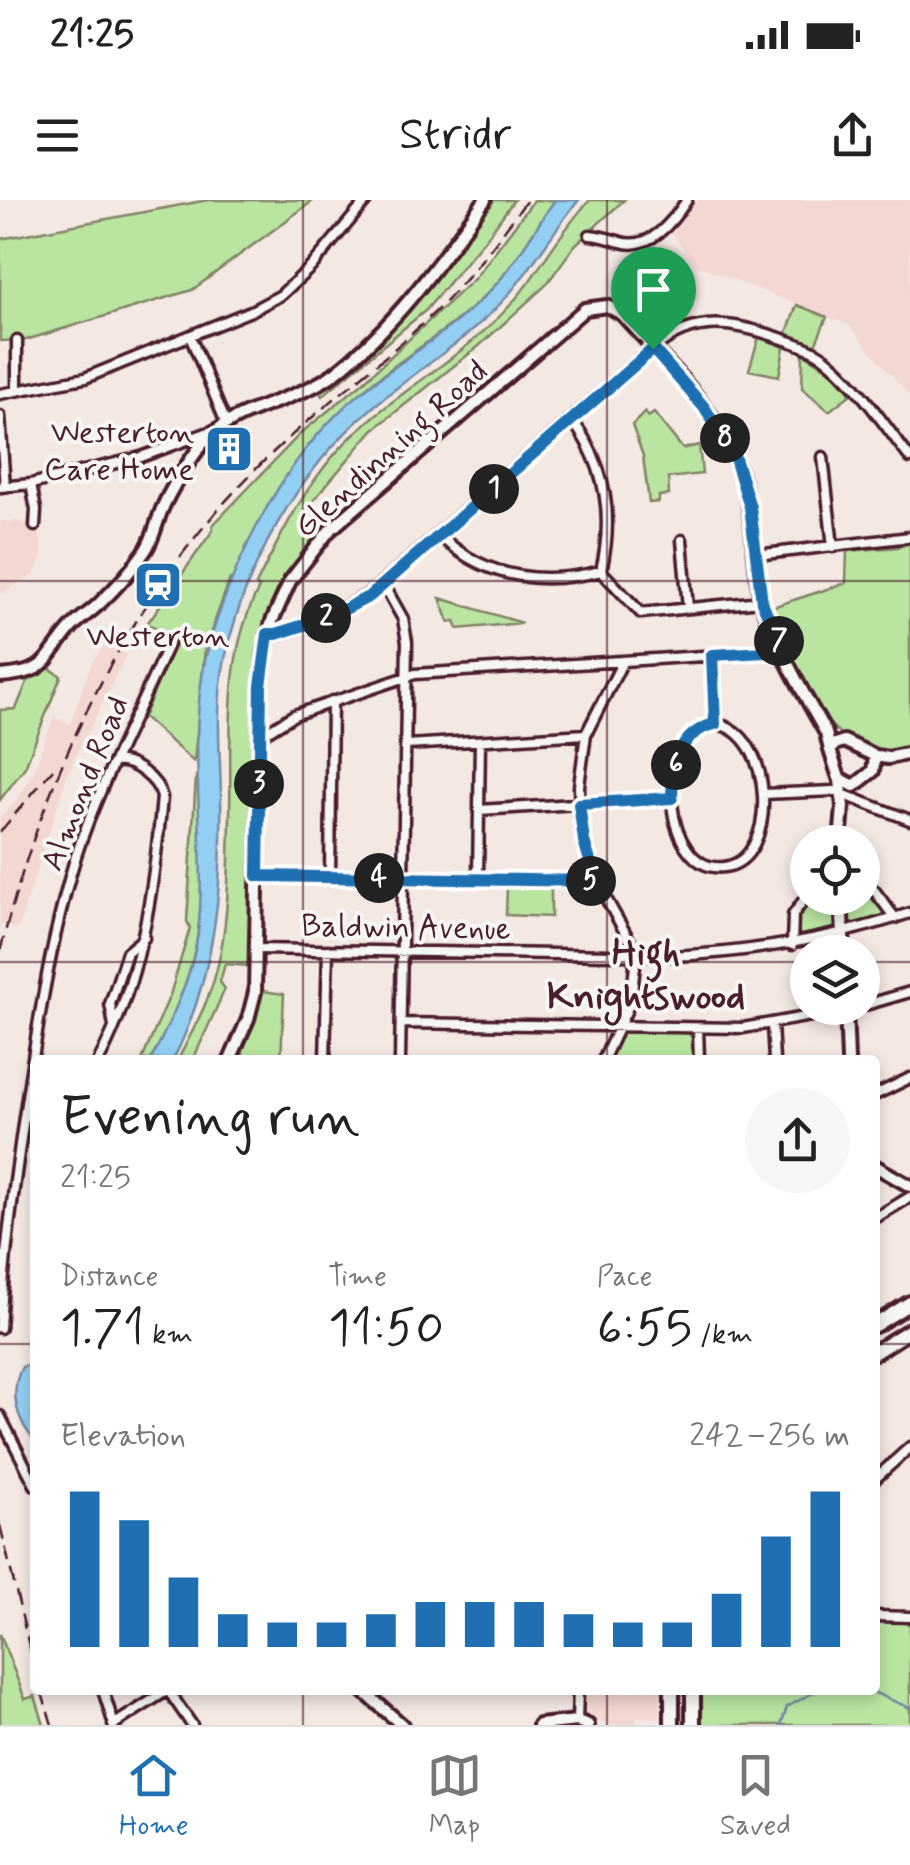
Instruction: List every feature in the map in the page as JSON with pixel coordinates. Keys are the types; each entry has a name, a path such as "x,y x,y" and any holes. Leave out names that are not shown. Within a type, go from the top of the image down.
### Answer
{"main road":[{"path":"880,1323 910,1304"},
{"path":"880,1349 910,1330"},
{"path":"672,1695 672,1725"},
{"path":"693,1725 694,1695"}],"street":[{"path":"0,394 85,378 253,310 281,294 311,267 367,200"},
{"path":"0,416 3,487 31,484 141,457 284,401 335,373 420,287 485,200"},
{"path":"590,235 639,243 672,220 686,200"},
{"name":"Glendinning Road","path":"232,1055 252,1005 261,686 268,634 290,580 329,532 580,313 601,306 616,310 653,349"},
{"path":"268,634 332,616 384,584 653,349 685,329 724,322 754,328 812,350 838,369 910,458"},
{"path":"190,336 222,426"},
{"path":"16,341 17,391"},
{"path":"653,349 704,407 734,455 747,492 762,602 826,733 845,794"},
{"path":"572,420 596,456 606,489 602,570 642,613 762,602"},
{"path":"0,676 26,673 41,666 74,625 125,578 151,541 177,480 222,426"},
{"path":"823,457 833,547"},
{"path":"31,484 35,526"},
{"path":"440,536 468,560 506,576 532,579 602,570"},
{"path":"756,555 910,537"},
{"path":"682,540 688,608"},
{"path":"384,584 404,618 408,642 400,1055"},
{"name":"Almond Road","path":"34,1055 48,969 86,828 170,640"},
{"path":"260,736 284,720 407,676 783,651"},
{"path":"712,655 715,724"},
{"path":"606,1055 634,992 634,955 624,927 596,881 584,841 579,774 586,734 622,661"},
{"path":"330,877 332,701"},
{"path":"715,724 729,726 742,735 756,759 763,794 760,821 748,852 724,868 705,865 690,854 677,827 672,798 676,762 685,740 700,728 715,724"},
{"path":"826,733 875,762"},
{"path":"407,745 586,734"},
{"path":"478,878 480,741"},
{"path":"830,750 841,741"},
{"path":"845,794 859,784 875,762 910,753"},
{"path":"102,1055 115,1028 110,1009 127,952 144,938 155,877 162,792 126,760 115,762"},
{"path":"842,825 845,794 849,786 859,784"},
{"path":"763,794 845,794 910,820"},
{"path":"479,810 672,798"},
{"path":"258,876 596,881"},
{"path":"880,898 895,918"},
{"name":"Baldwin Avenue","path":"834,935 910,913"},
{"path":"841,915 842,933"},
{"name":"Baldwin Avenue","path":"256,948 634,955 718,954 790,945"},
{"path":"325,1055 328,950"},
{"path":"880,1000 910,992"},
{"path":"400,1023 698,1028 790,1020"},
{"path":"772,1024 774,1055"},
{"path":"848,1055 851,1025"},
{"path":"698,1028 699,1055"},
{"path":"880,1093 910,1078"},
{"name":"Almond Road","path":"0,1328 5,1244 30,1081"},
{"path":"24,1118 30,1119"},
{"path":"880,1169 910,1186"},
{"path":"880,1215 910,1197"},
{"path":"0,1416 30,1476"},
{"path":"880,1475 910,1449"},
{"path":"880,1616 910,1617"},
{"path":"104,1695 114,1725 160,1695"},
{"path":"171,1695 192,1725"},
{"path":"368,1695 402,1725"},
{"path":"538,1725 582,1723 579,1695"}],"shaded area":[{"path":"699,200 910,200 910,397 849,325 696,265 669,230"},
{"path":"14,520 40,529 42,556 34,575 0,594 0,521"},
{"path":"104,646 127,654 68,772 18,929 0,924 0,817 31,777 54,717 70,724 91,664"},
{"path":"583,1695 660,1695 660,1718 637,1717 636,1725 607,1725 583,1714"}],"green space":[{"path":"208,200 314,200 192,290 26,340 0,341 0,239"},
{"path":"493,200 514,200 426,310 322,396 320,392 416,301"},
{"path":"534,200 555,200 498,282 469,310 350,403 309,448 274,497 230,579 205,648 194,762 143,717 178,637 147,624 213,525 301,433 361,384 475,278"},
{"path":"590,200 624,200 575,245 546,285 479,346 373,430 312,502 327,524 295,563 275,598 262,637 254,686 249,966 225,964 220,982 225,989 195,1055 180,1055 215,977 224,931 231,699 239,643 259,588 256,585 297,506 336,453 388,405 501,315"},
{"path":"797,305 827,317 815,345 786,335"},
{"path":"759,337 784,347 779,376 749,370"},
{"path":"803,353 833,372 851,394 829,411 802,388"},
{"path":"645,412 648,417 654,413 683,449 699,445 702,474 668,478 669,495 649,503 643,456 632,425"},
{"path":"910,543 910,748 879,753 857,745 823,715 809,695 769,608 846,583 847,551"},
{"path":"440,598 522,623 458,629 455,621 449,622"},
{"path":"48,667 61,676 25,767 0,800 0,710 16,709 27,682"},
{"path":"196,777 200,782 202,863 196,944 165,1032 154,1055 144,1055 170,995 190,928 187,921"},
{"path":"507,886 551,887 551,917 506,915"},
{"path":"880,908 886,915 855,926 850,925 850,915 880,915"},
{"path":"800,915 835,915 835,928 798,935 796,921"},
{"path":"263,991 284,994 281,1055 243,1055"},
{"path":"688,1033 694,1039 694,1055 611,1055 618,1035"},
{"path":"880,1621 910,1621 910,1725 697,1725 700,1695 880,1695"},
{"path":"0,1634 25,1699 35,1696 44,1725 0,1725"}],"water":[{"path":"555,200 579,200 529,269 482,322 387,395 321,460 261,555 234,624 222,676 220,863 207,964 175,1055 153,1055 180,998 195,950 200,896 199,705 213,631 248,544 278,489 314,438 375,381 461,318 507,271"},
{"path":"30,1365 30,1434 16,1406 16,1386 22,1367"}],"waterway":[{"path":"781,1725 787,1707 809,1695"},
{"path":"880,1695 910,1708"}],"railway":[{"path":"0,952 41,818 68,752 98,688 172,568 215,513 263,462 441,306 527,200"},
{"path":"0,832 53,769"},
{"path":"0,1525 30,1650"},
{"path":"43,1695 52,1725"}],"place":[{"name":"Westerton Care Home","path":"229,449"},
{"name":"Westerton","path":"158,585"}],"district":[{"name":"High Knightswood","path":"646,973"}],"route":[{"path":"653,349 704,407 734,455 750,507 762,602 783,651 712,655 715,724 700,728 685,740 676,762 672,798 579,804 584,841 596,881 258,876 261,686 268,634 332,616 370,596 653,349"}]}
